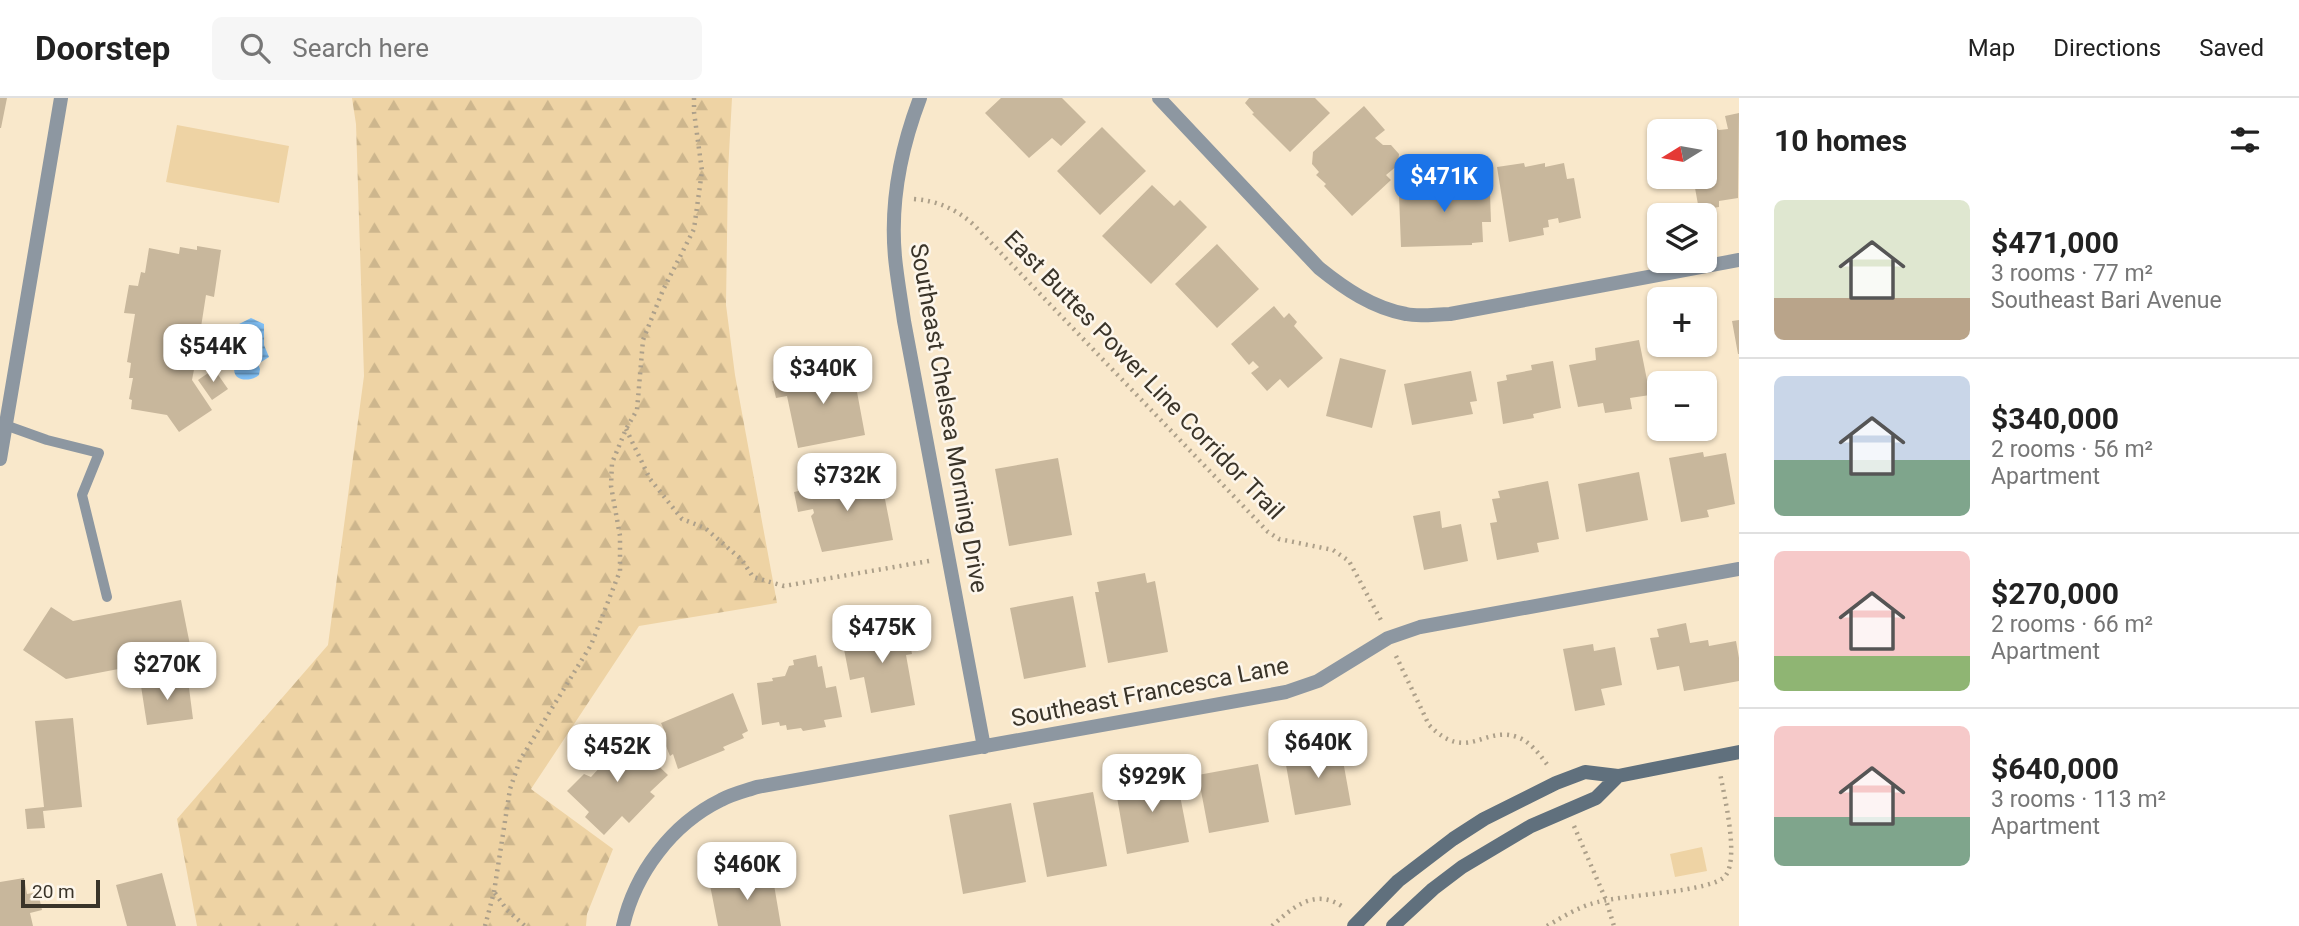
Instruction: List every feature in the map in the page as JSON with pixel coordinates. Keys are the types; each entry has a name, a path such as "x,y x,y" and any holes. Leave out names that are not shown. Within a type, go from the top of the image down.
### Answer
{"main road":[{"path":"1354,926 1398,881 1453,839 1484,819 1548,787 1585,772 1618,776 1739,752"},
{"path":"1393,926 1433,889 1462,867 1531,826 1596,798 1618,776"}],"street":[{"path":"0,460 61,98"},
{"name":"Southeast Chelsea Morning Drive","path":"920,98 902,159 896,198 895,255 904,321 984,747"},
{"path":"1158,98 1319,268 1347,290 1376,305 1408,315 1450,314 1739,260"},
{"name":"Southeast Francesca Lane","path":"623,926 643,874 662,845 693,817 722,799 757,788 1286,692 1318,681 1388,638 1420,627 1739,569"}],"lane":[{"path":"5,425 47,440 99,453 82,495 107,597"}],"path":[{"path":"485,926 495,892 510,789 520,760 591,645 620,571 620,536 611,486 612,463 637,410 643,340 663,290 694,229 702,172 694,98"},
{"name":"East Buttes Power Line Corridor Trail","path":"896,198 930,200 960,213 1268,532 1279,539 1333,551 1349,561 1381,620"},
{"path":"626,429 650,479 682,519 705,528 742,561 753,577 764,582 784,586 948,557"},
{"path":"1396,657 1429,725 1436,732 1454,742 1477,741 1498,735 1517,737 1525,741 1543,759"},
{"path":"1547,926 1576,910 1606,900 1699,888 1726,877 1731,849 1717,757"},
{"path":"1573,824 1606,900 1614,926"},
{"path":"495,892 508,910 525,926"},
{"path":"1272,926 1294,906 1309,901 1329,900 1343,907"}],"green space":[{"path":"352,98 732,98 726,305 735,375 777,603 639,626 531,789 613,849 587,914 586,926 197,926 177,819 328,645 364,376 356,124"},
{"path":"177,125 289,146 279,203 166,182"},
{"path":"1702,847 1707,871 1675,877 1670,854"}],"water":[{"path":"251,318 264,324 264,345 269,357 258,364 259,375 246,380 235,374 235,365 242,355 241,350 234,348 231,340 237,325"}],"building":[{"path":"0,98 7,98 1,128 0,128"},
{"path":"1001,98 1062,98 1086,122 1061,146 1052,138 1029,158 985,113"},
{"path":"1249,98 1315,98 1330,113 1290,152 1252,114 1254,113 1245,103"},
{"path":"1364,106 1385,130 1375,138 1383,145 1391,145 1399,154 1398,165 1386,175 1391,180 1352,216 1316,175 1319,172 1312,164 1313,152"},
{"path":"1739,113 1738,198 1719,201 1717,207 1717,203 1698,203 1695,189 1717,189 1717,129 1728,129 1725,116"},
{"path":"1102,127 1146,171 1100,215 1057,171"},
{"path":"1524,163 1525,167 1545,163 1545,167 1564,163 1567,179 1574,178 1581,218 1559,223 1558,218 1548,220 1549,227 1543,228 1544,235 1509,242 1497,167"},
{"path":"1472,173 1472,195 1490,194 1491,222 1482,222 1483,242 1472,245 1401,247 1399,195 1409,194 1409,189 1437,188 1436,180 1448,180 1448,174"},
{"path":"1152,185 1174,206 1180,200 1207,227 1151,284 1102,236"},
{"path":"1217,244 1259,289 1217,328 1175,284"},
{"path":"197,246 221,250 214,297 206,295 201,327 211,329 207,356 197,354 192,380 212,410 179,432 167,415 131,409 132,400 129,399 133,378 129,378 131,363 127,362 135,314 124,313 129,285 138,286 141,272 145,273 149,248 179,254 180,247 197,250"},
{"path":"1274,306 1284,318 1289,313 1297,322 1294,326 1323,358 1288,388 1280,379 1267,391 1251,373 1259,367 1253,361 1249,365 1231,344"},
{"path":"1739,320 1739,354 1738,354 1732,321"},
{"path":"1639,340 1647,380 1647,395 1630,398 1632,409 1605,413 1603,403 1578,407 1569,365 1596,360 1595,348"},
{"path":"1340,358 1386,370 1372,428 1326,416"},
{"path":"1553,361 1561,408 1533,414 1534,418 1503,424 1497,382 1507,380 1506,375 1532,370 1531,365"},
{"path":"852,365 865,435 798,448 787,396 776,398 772,381"},
{"path":"214,369 228,389 212,400 198,380"},
{"path":"1471,371 1477,401 1470,402 1473,414 1412,425 1404,384"},
{"path":"1703,452 1704,457 1726,453 1735,504 1707,510 1709,517 1681,522 1669,458"},
{"path":"1058,458 1072,535 1009,546 995,469"},
{"path":"1639,472 1648,520 1586,532 1578,484"},
{"path":"871,475 878,480 879,489 883,489 893,540 822,552 811,516 813,509 798,512 794,492"},
{"path":"1548,481 1559,539 1537,543 1539,552 1497,560 1490,523 1497,522 1492,499 1500,498 1498,491"},
{"path":"1440,511 1442,528 1461,524 1468,561 1424,570 1413,516"},
{"path":"1145,573 1147,583 1155,581 1168,652 1108,663 1095,592 1099,592 1097,582"},
{"path":"1073,596 1086,667 1024,679 1010,608"},
{"path":"181,600 192,655 66,679 23,650 51,607 73,621"},
{"path":"906,622 912,654 906,655 915,705 871,713 864,677 850,680 842,639 848,638 847,633"},
{"path":"1686,623 1690,643 1708,640 1709,646 1736,641 1739,681 1684,691 1679,666 1657,670 1650,638 1659,637 1657,629"},
{"path":"1593,644 1594,651 1615,647 1622,685 1601,689 1605,705 1575,711 1563,649"},
{"path":"816,655 818,667 822,666 826,688 836,686 842,717 824,720 826,727 803,731 801,728 787,730 786,725 780,726 779,722 762,725 757,683 785,676 789,666 794,665 793,660"},
{"path":"188,680 193,719 147,725 141,686"},
{"path":"733,693 748,731 742,734 744,738 723,747 725,750 678,769 662,736 666,734 661,723"},
{"path":"73,718 82,807 43,811 45,828 27,829 25,809 44,807 35,721"},
{"path":"614,731 643,759 647,755 668,775 650,792 655,796 629,823 622,816 604,835 585,817 589,812 567,791 584,774 591,777 602,765 592,755"},
{"path":"1340,744 1351,805 1295,815 1284,754"},
{"path":"1258,764 1269,822 1209,833 1198,775"},
{"path":"1176,775 1189,842 1127,854 1115,786"},
{"path":"1093,792 1107,866 1047,877 1033,803"},
{"path":"1011,803 1026,882 963,894 949,815"},
{"path":"162,873 176,926 127,926 116,885"},
{"path":"772,873 781,926 718,926 710,885"},
{"path":"24,878 27,894 38,892 42,910 30,913 33,926 0,926 0,882"}]}
